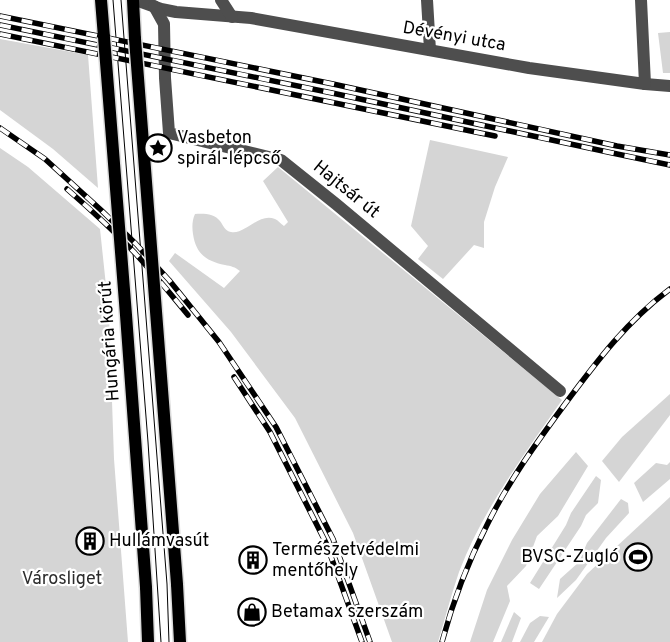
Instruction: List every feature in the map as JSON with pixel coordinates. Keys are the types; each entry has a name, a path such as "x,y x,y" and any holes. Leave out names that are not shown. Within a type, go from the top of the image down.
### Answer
{"main road":[{"name":"Hungária körút","path":"101,0 127,325 146,587 148,642"},
{"path":"137,0 134,39 180,642"}],"street":[{"name":"Dévényi utca","path":"137,0 160,3 176,12 250,18 529,68 670,86"},
{"path":"221,0 232,17"},
{"path":"426,0 430,50"},
{"path":"641,0 645,84"},
{"name":"Hajtsár út","path":"160,3 164,24 164,78 169,133 281,160 560,391"},
{"path":"164,24 176,12"}],"green space":[{"path":"670,32 670,73 663,73 658,33"},
{"path":"0,39 88,55 98,188 53,149 0,110"},
{"path":"430,140 508,157 495,187 484,222 484,248 474,245 443,279 418,259 428,246 411,226"},
{"name":"Városliget","path":"0,148 28,167 100,229 109,314 114,459 128,642 0,642"},
{"path":"278,167 562,400 505,483 480,526 459,572 438,642 392,642 353,533 295,418 231,332 169,261 175,253 224,288 240,271 207,259 199,252 194,241 193,232 195,214 212,215 231,232 242,230 263,218 276,220 284,226 288,222 263,181"},
{"path":"670,394 670,415 619,482 602,461 622,437"},
{"path":"576,452 588,466 558,516 537,536 526,566 507,586 510,601 493,642 470,642 487,590 512,540 540,494"},
{"path":"670,462 670,479 643,502 634,483 656,463 667,465"},
{"path":"596,476 601,480 598,503 586,515 581,526 539,589 530,583 566,525 571,513"},
{"name":"BVSC-Zugló","path":"670,497 670,642 542,642 557,614 587,574"},
{"path":"621,499 628,503 629,513 606,538 576,580 557,598 560,579 579,562 587,543"},
{"path":"514,612 521,618 512,642 501,642"},
{"path":"540,616 549,617 534,642 520,642 530,623"}],"tram line":[{"path":"113,0 148,442 161,642"},
{"path":"121,0 167,584 169,642"}],"railway":[{"path":"0,16 333,84 617,146 670,155"},
{"path":"0,25 670,165"},
{"path":"0,34 495,136"},
{"path":"0,128 45,159 136,244 169,280 219,342 276,427 333,539 370,642"},
{"path":"67,189 135,253 188,315"},
{"path":"442,642 461,582 495,509 514,478 554,418 601,357 640,314 670,289"},
{"path":"234,377 270,432 326,543 362,642"}],"place":[{"name":"Vasbeton spirál-lépcső","path":"158,148"},
{"name":"Hullámvasút","path":"90,541"},
{"name":"BVSC-Zugló","path":"638,557"},
{"name":"Természetvédelmi mentőhely","path":"253,560"},
{"name":"Betamax szerszám","path":"252,612"}]}
